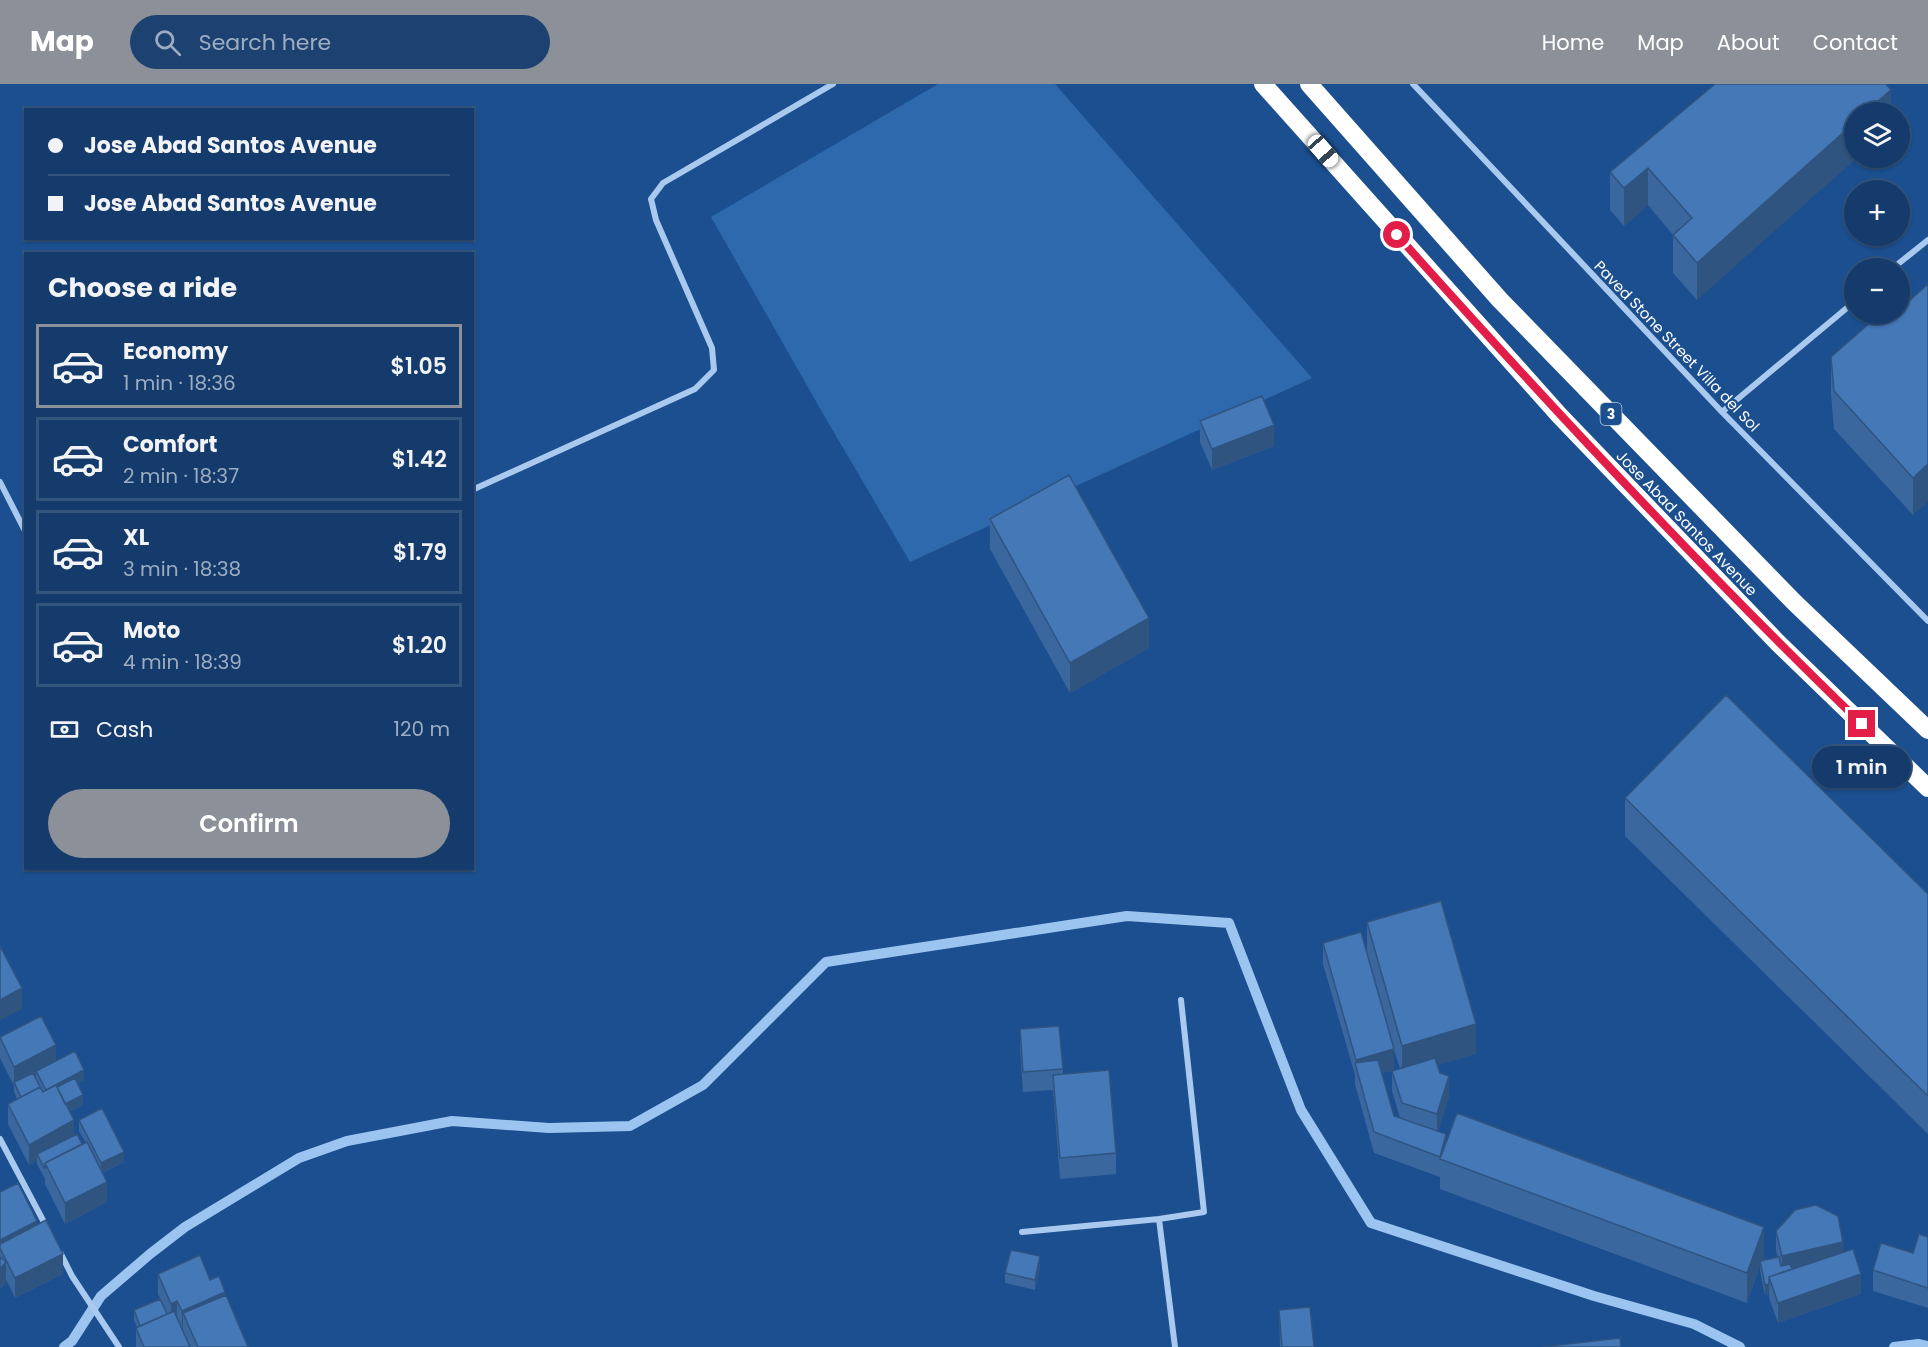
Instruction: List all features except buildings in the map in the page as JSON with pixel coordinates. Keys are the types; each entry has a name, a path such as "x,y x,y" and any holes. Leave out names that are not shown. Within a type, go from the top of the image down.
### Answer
{"highway":[{"name":"Jose Abad Santos Avenue","path":"1263,84 1559,415 1778,643 1928,789"},
{"name":"Jose Abad Santos Avenue","path":"1310,84 1500,300 1795,603 1928,730"}],"street":[{"path":"474,489 695,389 714,370 712,348 656,220 651,199 663,183 833,84"},
{"name":"Paved Stone Street Villa del Sol","path":"1413,84 1722,412 1928,621"},
{"path":"1906,258 1928,240"},
{"path":"1722,412 1844,310"},
{"path":"0,482 24,529"},
{"path":"1022,1232 1158,1219 1204,1212 1181,1000"},
{"path":"0,1139 50,1234"},
{"path":"1158,1219 1175,1347"},
{"path":"56,1245 72,1276 119,1347"}],"shaded area":[{"path":"938,84 1055,84 1312,378 910,562 711,217"}],"waterway":[{"path":"64,1347 72,1341 101,1296 150,1254 185,1227 299,1158 347,1141 452,1121 549,1128 630,1126 703,1085 826,962 1127,916 1229,923 1301,1110 1371,1223 1594,1296 1694,1324 1740,1347"},
{"path":"1894,1347 1918,1344 1928,1346"}],"route":[{"path":"1397,235 1559,415 1778,643 1862,724"}]}
